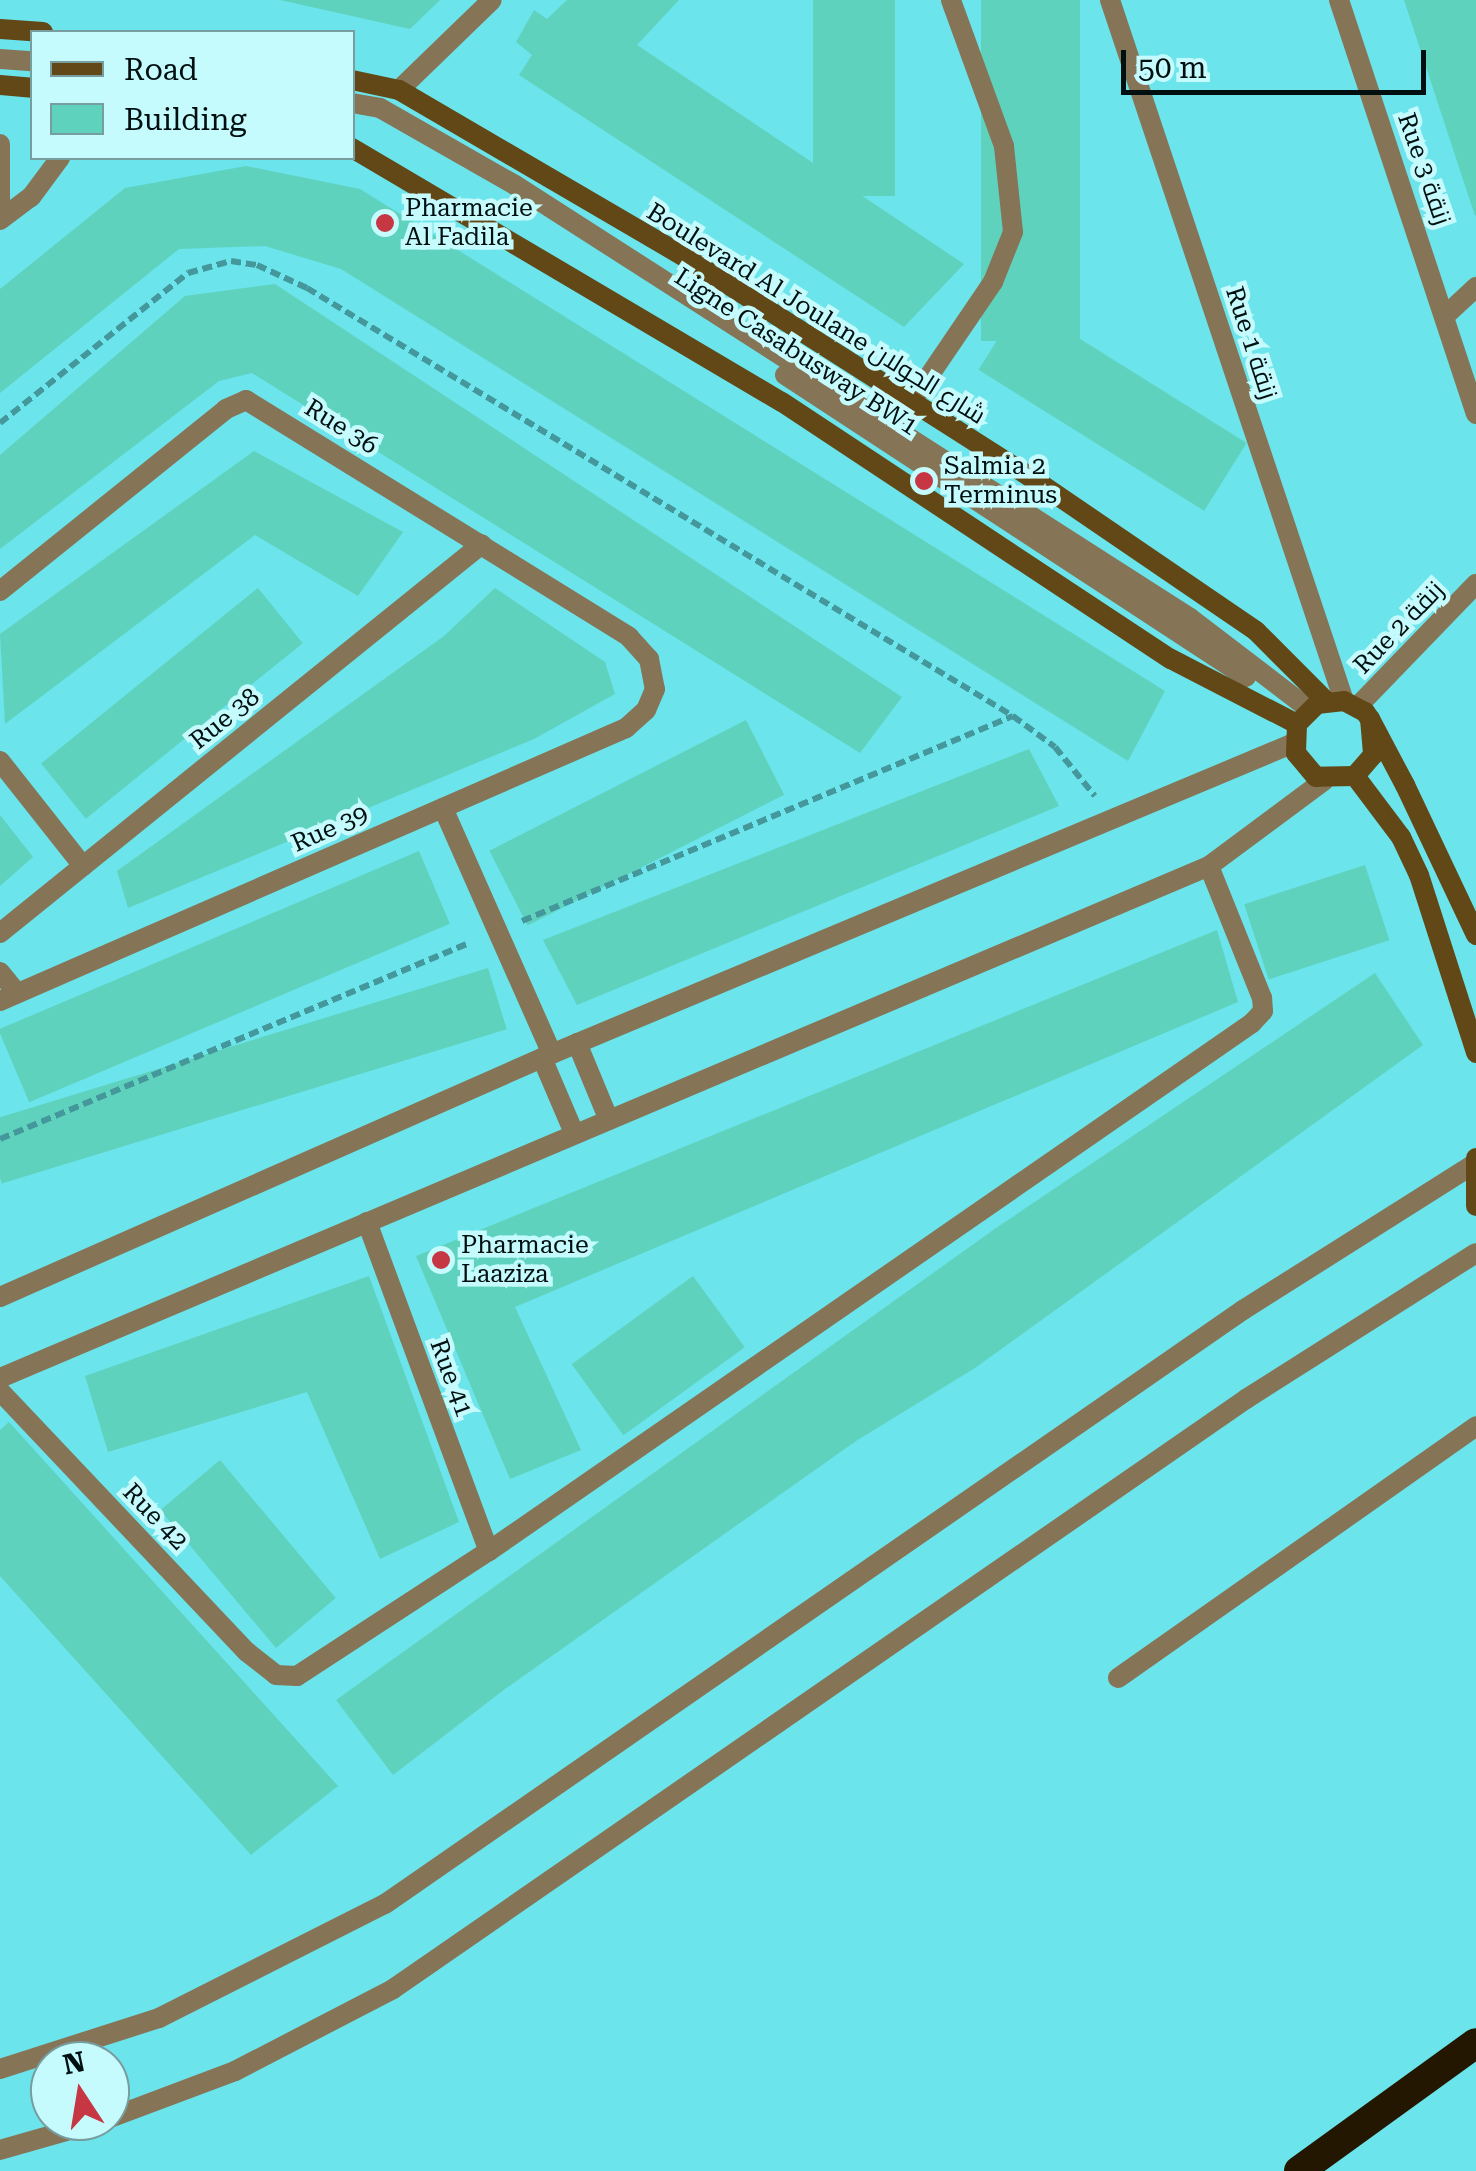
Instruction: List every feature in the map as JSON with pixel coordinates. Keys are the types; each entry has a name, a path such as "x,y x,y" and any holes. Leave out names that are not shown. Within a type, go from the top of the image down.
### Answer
{"highway":[{"path":"1299,2171 1476,2043"}],"main road":[{"path":"0,29 30,31"},
{"name":"Boulevard Al Joulane شارع الجولان","path":"355,81 399,90 684,258 1029,476 1256,631 1325,715"},
{"path":"0,85 30,88"},
{"path":"355,150 782,402 1171,659 1325,715 1374,756 1355,776 1326,780 1307,770 1325,715"},
{"path":"1325,715 1476,935"},
{"path":"1355,776 1401,837 1419,875 1476,1052"},
{"path":"1475,1161 1476,1206"}],"street":[{"path":"399,90 492,0"},
{"path":"910,404 993,282 1014,232 1004,146 952,0"},
{"name":"Rue 1 زنقة","path":"1110,0 1325,715"},
{"name":"Rue 3 زنقة","path":"1339,0 1448,314 1476,414"},
{"path":"0,48 30,50"},
{"path":"0,59 30,61"},
{"name":"Ligne Casabusway BW1","path":"355,103 380,108 515,185 1190,618 1325,715"},
{"name":"Ligne Casabusway BW1","path":"355,114 371,117 502,192 1147,608 1325,715"},
{"path":"0,144 0,206"},
{"path":"0,220 31,197 59,160"},
{"path":"1448,314 1476,286"},
{"name":"Rue 36","path":"0,591 226,409 246,400 482,544 636,644 655,680"},
{"name":"Rue 38","path":"0,933 482,544"},
{"name":"Rue 2 زنقة","path":"1325,715 1476,584"},
{"name":"Rue 39","path":"8,997 626,728 646,710 655,680"},
{"path":"0,1297 577,1043 1109,819 1325,715"},
{"path":"0,761 83,866"},
{"path":"0,1378 1210,866 1326,780"},
{"path":"443,808 547,1056 574,1133"},
{"path":"489,1551 1252,1023 1263,1011 1262,998 1210,866"},
{"path":"0,972 8,997"},
{"path":"577,1043 608,1118"},
{"path":"0,2068 159,2018 385,1904 1211,1332 1475,1161"},
{"name":"Rue 41","path":"367,1222 489,1551"},
{"path":"130,2111 236,2071 393,1990 1246,1399 1476,1253"},
{"name":"Rue 42","path":"0,1391 276,1675 297,1676 322,1664 489,1551"},
{"path":"1118,1678 1476,1426"},
{"path":"0,2150 31,2141"}],"path":[{"path":"0,423 188,272 231,261 276,271 1013,716 1054,746 1109,819"}],"building":[{"path":"280,0 440,0 410,29"},
{"path":"567,0 679,0 637,45 964,264 904,327 519,75 532,55 516,42 534,10 547,19"},
{"path":"813,0 895,0 895,196 813,196"},
{"path":"981,0 1080,0 1080,341 981,341"},
{"path":"1404,0 1476,0 1475,216"},
{"path":"246,166 360,189 1165,691 1128,761 341,269 265,246 179,249 0,393 0,289 125,188"},
{"path":"275,284 902,697 860,753 252,373 219,381 0,549 0,455 185,296"},
{"path":"1021,302 1247,443 1204,511 979,370"},
{"path":"254,451 403,532 358,596 255,535 5,724 0,634"},
{"path":"258,588 303,643 86,819 41,764"},
{"path":"495,588 605,662 615,694 534,739 128,908 117,871 444,636"},
{"path":"746,720 784,795 528,926 489,851"},
{"path":"1029,749 1059,806 577,1005 543,940"},
{"path":"0,815 33,857 0,886"},
{"path":"419,851 450,924 29,1102 0,1029"},
{"path":"1365,865 1389,940 1269,979 1244,904"},
{"path":"1217,930 1238,1002 515,1307 581,1450 510,1479 416,1256"},
{"path":"488,968 507,1029 2,1184 0,1117"},
{"path":"1375,973 1423,1045 975,1368 856,1441 505,1689 393,1775 336,1700 996,1228"},
{"path":"369,1276 459,1522 380,1559 307,1392 108,1452 85,1376"},
{"path":"693,1276 745,1347 623,1435 572,1364"},
{"path":"9,1422 338,1786 251,1855 0,1576 0,1430"},
{"path":"220,1460 336,1598 276,1648 160,1510"}],"place":[{"name":"Pharmacie Al Fadila","path":"385,223"},
{"name":"Salmia 2 Terminus","path":"924,481"},
{"name":"Pharmacie Laaziza","path":"441,1260"}]}
